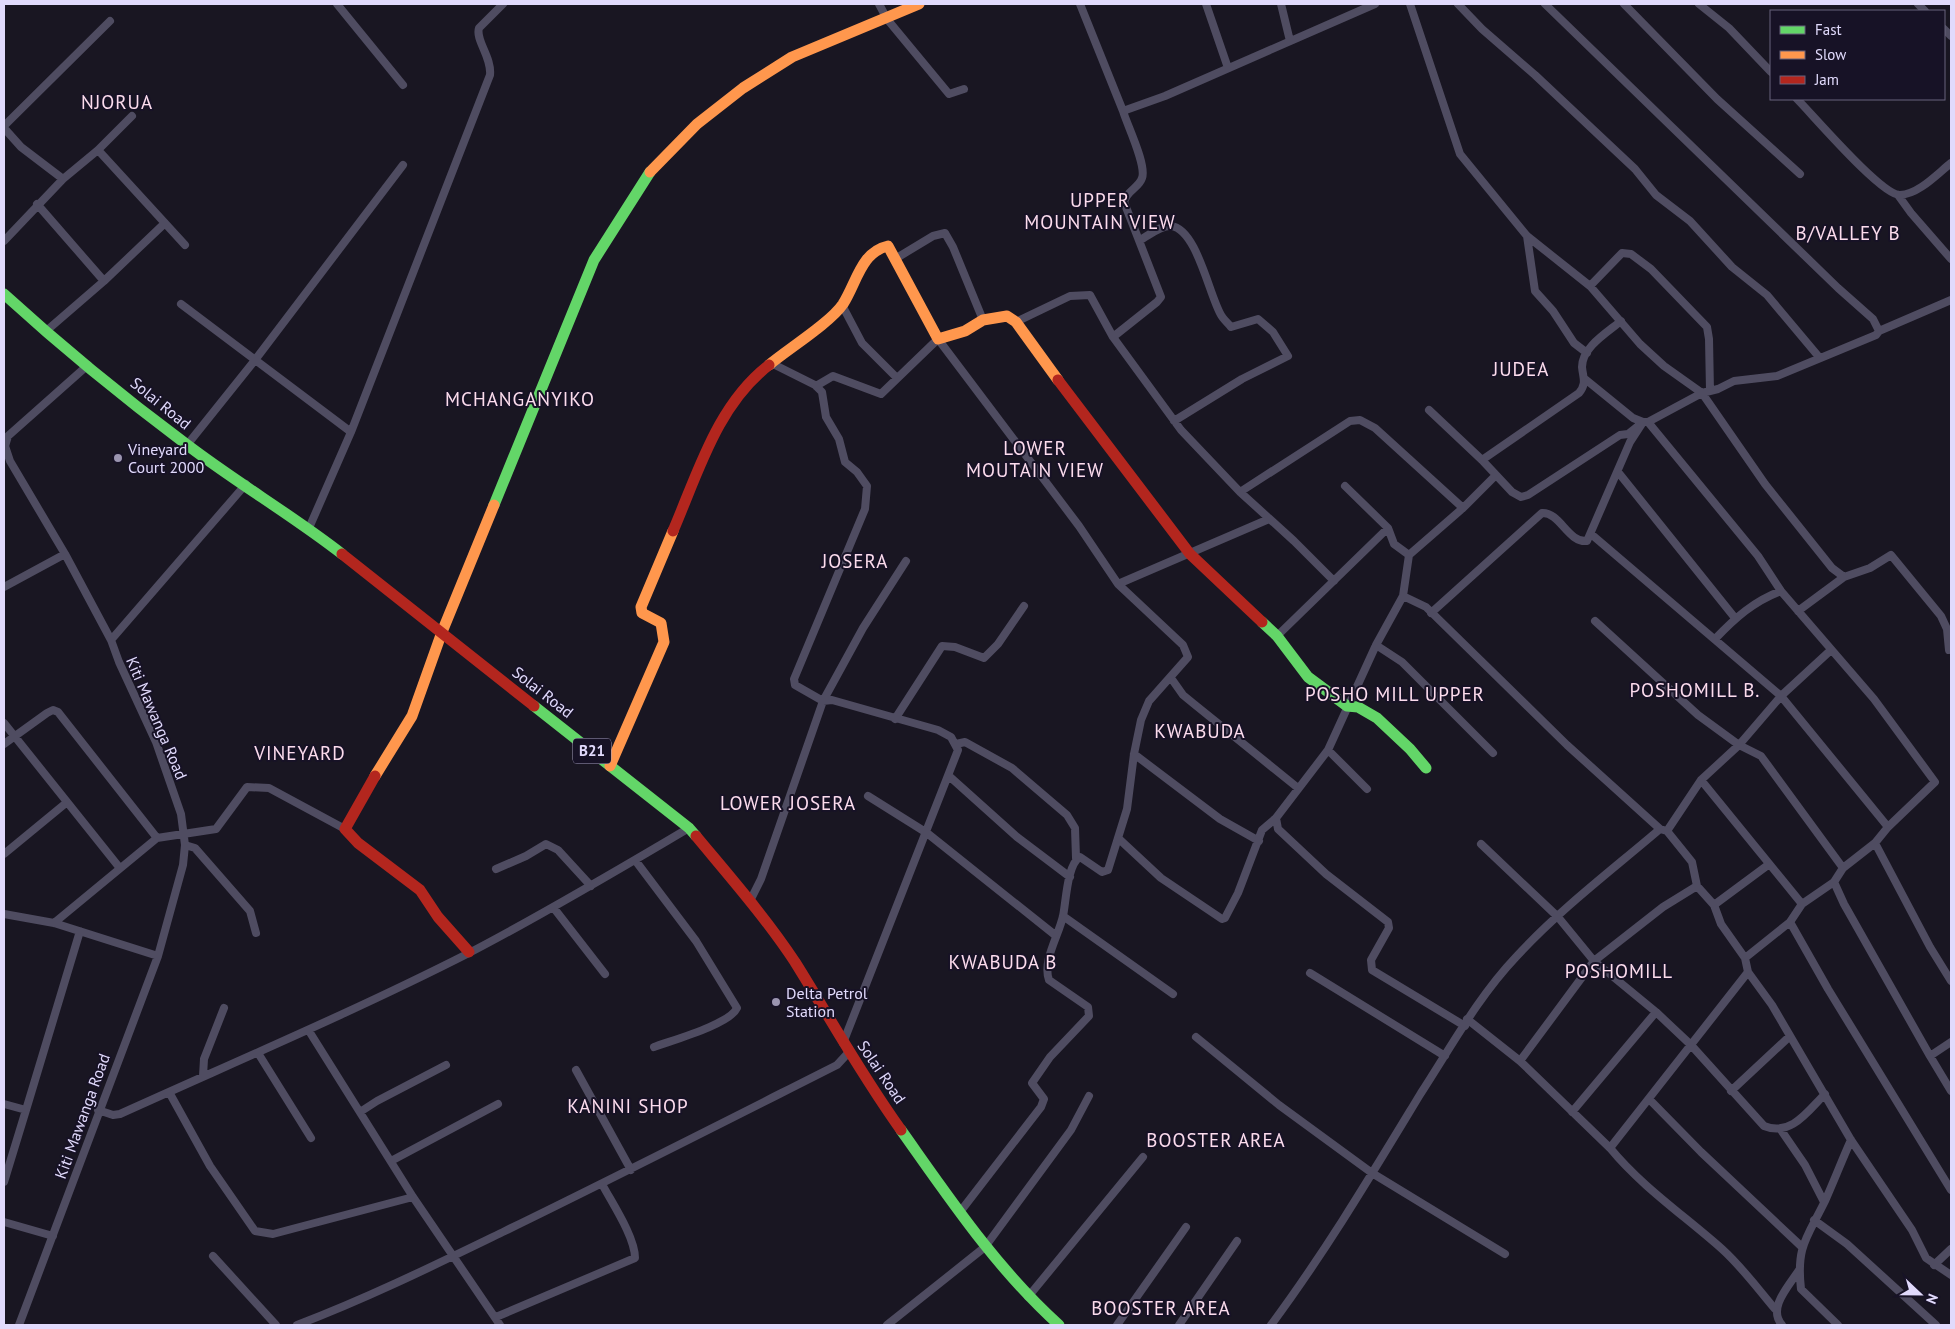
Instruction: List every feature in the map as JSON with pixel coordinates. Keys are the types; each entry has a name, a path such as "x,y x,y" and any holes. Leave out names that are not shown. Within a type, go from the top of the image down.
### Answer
{"main road":[{"path":"469,952 438,917 420,890 358,843 345,830 360,799 412,716 442,632 594,260 653,167 697,124 743,88 792,57 887,19 919,4"},
{"path":"610,766 664,642 661,623 646,616 642,612 642,607 717,427 742,389 771,363 831,316 842,305 867,258 875,249 888,246 938,338 965,331 983,320 1002,316 1007,316 1016,322 1103,442 1190,554 1277,636 1308,677 1347,706 1358,707 1377,718 1410,748 1426,768"},
{"name":"Solai Road","path":"4,294 45,332 187,445 309,528 351,564 442,632 689,828 750,901 794,961 846,1048 899,1128 985,1247 1028,1297 1059,1325"}],"street":[{"path":"337,4 403,85"},
{"path":"879,4 887,19 949,94 964,89"},
{"path":"1080,4 1143,169 1140,182 1130,190 1124,202 1161,297 1158,302 1113,337"},
{"path":"1206,4 1228,68"},
{"path":"1280,4 1290,41"},
{"path":"1122,111 1228,68 1376,4"},
{"path":"1410,4 1460,154 1527,236 1590,286 1640,344 1664,366 1706,392 1765,484 1832,568 1844,577"},
{"path":"1458,4 1482,29 1635,169 1656,195 1690,222 1732,267 1767,295 1820,357"},
{"path":"1545,4 1838,288 1873,319 1879,331"},
{"path":"1624,4 1717,99 1800,174"},
{"path":"1699,4 1729,28 1770,71"},
{"path":"309,528 351,432 490,75 488,56 478,32 482,24 498,5"},
{"path":"63,179 21,147 4,127 110,21"},
{"path":"1798,100 1861,166 1889,190 1898,195 1951,259"},
{"path":"4,241 63,179 98,150 132,116"},
{"path":"98,150 184,245"},
{"path":"1898,195 1910,192 1925,183 1951,163"},
{"path":"187,445 255,360 403,165"},
{"path":"38,204 104,281"},
{"path":"45,332 104,281 165,223"},
{"path":"1140,240 1165,226 1172,226 1183,230 1193,246 1221,315 1231,327 1258,319 1273,332 1288,356 1242,379 1174,421"},
{"path":"895,259 933,236 945,233 954,247 983,320"},
{"path":"1527,236 1535,291 1553,311 1574,343 1587,353"},
{"path":"1590,286 1622,253 1631,254 1651,269 1706,327 1709,340 1706,392"},
{"path":"1016,322 1070,296 1090,295 1113,337 1174,421 1240,492 1334,581"},
{"path":"1429,410 1482,460 1516,496 1528,495 1620,435 1628,434 1646,422 1706,392 1734,381 1777,376 1820,357 1850,347 1876,335 1879,331 1951,300"},
{"path":"181,304 351,432"},
{"path":"842,305 862,343 897,378"},
{"path":"1482,460 1579,393 1584,387 1585,379 1582,366 1587,353 1621,321"},
{"path":"816,386 833,376 881,394 938,338 1079,526 1118,584 1183,645 1188,657 1150,702 1141,720 1134,754 1127,809 1108,870 1105,873 1084,859 1076,858"},
{"path":"298,1325 333,1312 455,1256 631,1170 837,1065 846,1048 958,750 951,737 938,730 832,700 823,701 795,685 794,680 865,509 868,496 864,480 845,462 839,439 826,417 822,392 816,386 771,363"},
{"name":"Kiti Mawanga Road","path":"19,1325 98,1110 158,956 183,865 185,845 181,814 156,742 119,662 111,640 65,554 10,461 5,446 8,436 88,365"},
{"path":"1585,379 1633,418 1646,422 1758,556 1781,591 1874,699 1935,782 1888,828 1875,844 1843,868 1834,882 1802,904 1790,922 1745,958"},
{"path":"1240,492 1350,421 1360,420 1375,428 1463,508"},
{"path":"1431,613 1542,513 1550,515 1578,539 1588,541 1630,442 1646,422"},
{"path":"1618,472 1735,618"},
{"path":"1118,838 1161,878 1222,920 1225,918 1238,893 1264,828 1276,818 1328,750 1376,645 1403,596 1409,555 1463,508 1496,475"},
{"path":"111,640 246,484"},
{"path":"1345,486 1388,528 1394,544 1409,555"},
{"path":"1118,584 1269,519"},
{"path":"1277,636 1388,528"},
{"path":"1591,534 1782,696 1888,828"},
{"path":"4,587 65,554"},
{"path":"1798,611 1844,577 1870,568 1891,555 1941,616 1947,629 1949,650"},
{"path":"750,901 761,879 823,701 863,628 906,561"},
{"path":"1715,639 1735,618 1762,598 1781,591"},
{"path":"1403,596 1417,601 1431,613 1567,746 1664,830 1692,862 1697,886 1714,904 1721,924 1745,958 1748,972 1790,1036 1850,1140 1912,1230 1926,1258 1951,1275"},
{"path":"896,719 942,646 955,647 984,658 998,644 1024,606"},
{"path":"1595,621 1698,715 1739,745 1760,756 1843,868"},
{"path":"1376,645 1402,662 1493,753"},
{"path":"1271,1325 1306,1279 1466,1022 1516,957 1558,917 1664,830 1701,780 1739,745 1782,696 1831,650"},
{"path":"1171,678 1183,695 1298,788"},
{"path":"4,744 47,713 53,710 58,712 157,838"},
{"path":"4,723 119,867"},
{"path":"956,744 965,742 1012,768 1067,815 1075,828 1076,858 1070,877 1063,916 1055,936 1048,978 1088,1007 1089,1016 1050,1057 1032,1084 1044,1099 1041,1107 960,1212"},
{"path":"1328,750 1367,789"},
{"path":"1134,754 1220,819 1259,841"},
{"path":"949,776 1017,837 1070,877"},
{"path":"1701,780 1768,865 1802,904"},
{"path":"54,923 119,867 157,838 216,829 246,787 269,788 345,830"},
{"path":"868,796 928,833 1055,936"},
{"path":"4,854 66,803"},
{"path":"1276,818 1278,829 1326,874 1388,922 1389,928 1371,960 1372,970 1466,1022 1520,1061 1610,1148 1624,1164 1690,1224 1722,1249 1775,1310 1776,1318 1782,1325"},
{"path":"98,1110 113,1115 120,1114 202,1076 309,1031 469,952 591,886 689,828"},
{"path":"496,869 526,856 546,844 558,850 591,886"},
{"path":"1481,844 1558,917 1594,961 1656,1012 1691,1045 1764,1126 1781,1130 1791,1126 1825,1094"},
{"path":"1875,844 1930,947 1951,981"},
{"path":"185,845 195,848 250,911 256,933"},
{"path":"635,860 696,941 737,1008 735,1013 721,1021 654,1047"},
{"path":"1714,904 1768,865"},
{"path":"1834,882 1951,1091"},
{"path":"1520,1061 1594,961 1663,907 1697,886"},
{"path":"553,907 605,974"},
{"path":"4,914 54,923 158,956"},
{"path":"1063,916 1173,994"},
{"path":"1790,922 1828,989 1951,1190"},
{"path":"4,1182 80,931"},
{"path":"1610,1148 1748,972"},
{"path":"1310,973 1445,1056"},
{"path":"202,1076 204,1059 224,1008"},
{"path":"1572,1112 1656,1012"},
{"path":"309,1031 413,1197 455,1256 500,1325"},
{"path":"1731,1091 1790,1036"},
{"path":"1196,1037 1279,1105 1372,1173 1504,1254"},
{"path":"1930,1056 1951,1042"},
{"path":"258,1053 311,1138"},
{"path":"360,1112 446,1065"},
{"path":"576,1070 631,1170"},
{"path":"169,1092 210,1166 255,1231 273,1234 413,1197"},
{"path":"888,1325 985,1247 1071,1130 1089,1096"},
{"path":"1649,1099 1701,1152 1802,1247"},
{"path":"4,1104 26,1110"},
{"path":"391,1161 498,1104"},
{"path":"1781,1130 1805,1165 1824,1202"},
{"path":"1838,1325 1801,1289 1799,1270 1802,1247 1824,1202 1850,1140"},
{"path":"1028,1297 1143,1157"},
{"path":"496,1317 635,1258 635,1250 602,1184"},
{"path":"1814,1220 1846,1244 1936,1325"},
{"path":"4,1222 53,1236"},
{"path":"1117,1325 1186,1227"},
{"path":"1179,1325 1237,1241"},
{"path":"1934,1265 1951,1249"},
{"path":"213,1256 276,1325"},
{"path":"1775,1310 1799,1270"}],"traffic: fast":[{"path":"494,505 594,260 650,172"},
{"path":"4,294 70,352 162,426 342,554"},
{"path":"1262,622 1277,636 1308,677 1347,706 1358,707 1377,718 1410,749 1426,768"},
{"path":"534,706 689,828 696,836"},
{"path":"901,1130 994,1256 1036,1303 1059,1325"}],"traffic: slow":[{"path":"650,172 697,124 743,88 792,57 919,4"},
{"path":"769,365 829,319 843,304 866,261 879,249 888,246 938,339 965,331 983,320 1007,316 1016,322 1058,380"},
{"path":"375,776 412,716 442,632 494,505"},
{"path":"610,766 664,642 661,623 642,613 641,607 673,531"}],"traffic: jam":[{"path":"673,531 711,441 722,420 751,381 769,365"},
{"path":"1058,380 1190,554 1262,622"},
{"path":"342,554 534,706"},
{"path":"375,776 345,829 358,843 420,890 438,917 469,952"},
{"path":"696,836 784,946 901,1130"}],"place":[{"name":"Vineyard Court 2000","path":"118,458"},
{"name":"Delta Petrol Station","path":"776,1002"}],"district":[{"name":"NJORUA","path":"117,102"},
{"name":"UPPER MOUNTAIN VIEW","path":"1100,211"},
{"name":"B/VALLEY B","path":"1848,233"},
{"name":"JUDEA","path":"1521,369"},
{"name":"MCHANGANYIKO","path":"520,399"},
{"name":"LOWER MOUTAIN VIEW","path":"1035,459"},
{"name":"JOSERA","path":"855,561"},
{"name":"POSHOMILL B.","path":"1695,690"},
{"name":"POSHO MILL UPPER","path":"1395,694"},
{"name":"KWABUDA","path":"1200,731"},
{"name":"VINEYARD","path":"300,753"},
{"name":"LOWER JOSERA","path":"788,803"},
{"name":"KWABUDA B","path":"1003,962"},
{"name":"POSHOMILL","path":"1619,971"},
{"name":"KANINI SHOP","path":"628,1106"},
{"name":"BOOSTER AREA","path":"1216,1140"},
{"name":"BOOSTER AREA","path":"1161,1308"}]}
